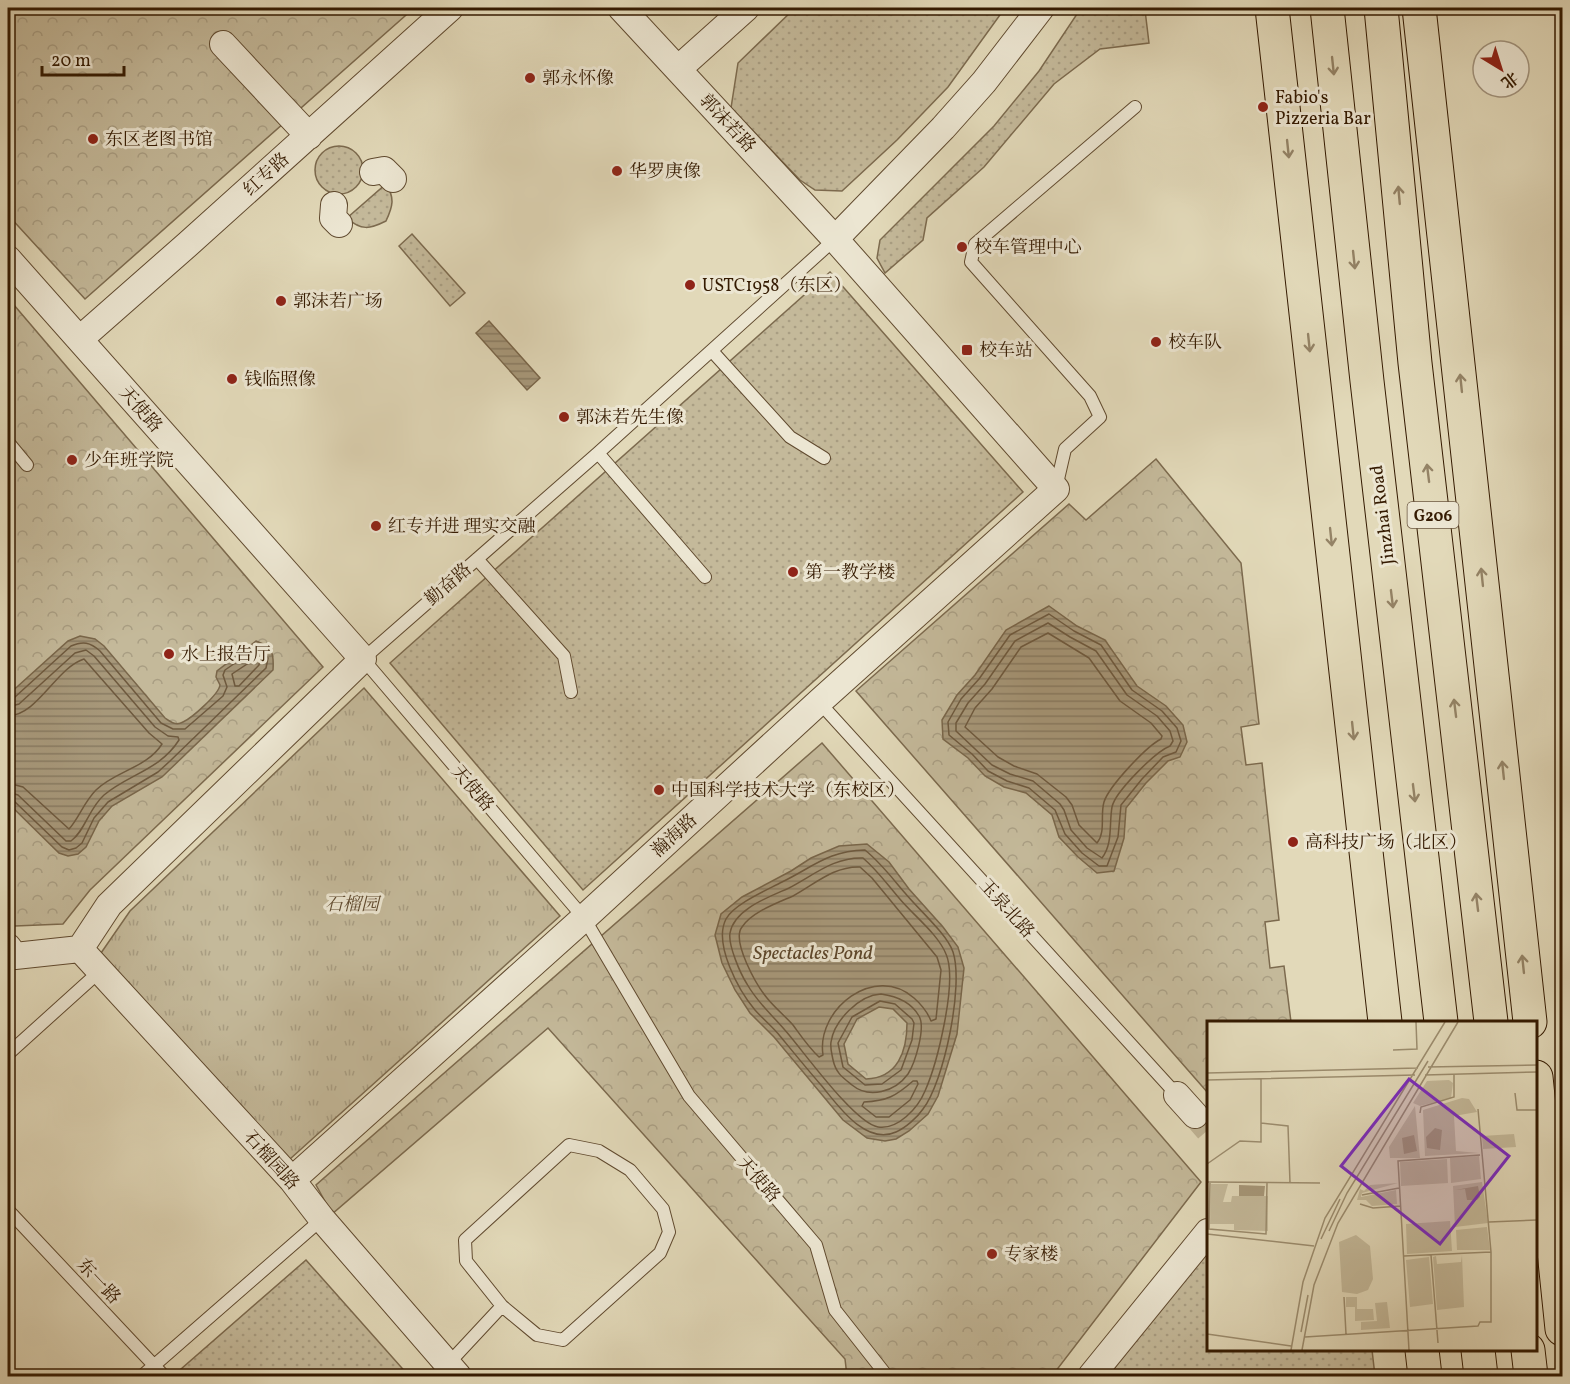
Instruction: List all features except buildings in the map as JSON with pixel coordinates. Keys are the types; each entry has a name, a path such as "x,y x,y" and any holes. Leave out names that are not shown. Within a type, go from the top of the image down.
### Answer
{"highway":[{"path":"1272,8 1385,1021"},
{"name":"Jinzhai Road","path":"1327,8 1440,1021"},
{"name":"G206","path":"1381,8 1415,363 1491,1021"},
{"path":"1419,8 1530,1021"},
{"path":"1537,1086 1563,1329"},
{"path":"1422,1351 1425,1377"},
{"path":"1478,1351 1481,1377"},
{"path":"1528,1351 1532,1377"}],"street":[{"name":"红专路","path":"80,339 450,8"},
{"name":"郭沫若路","path":"621,8 835,239 1056,489"},
{"path":"678,69 746,8"},
{"path":"835,239 944,128 984,82 1041,8"},
{"path":"223,44 309,136"},
{"name":"天使路","path":"8,259 363,659"},
{"name":"瀚海路","path":"292,1180 1056,489"},
{"name":"勤奋路","path":"80,949 109,905 363,659"},
{"path":"8,947 15,956 80,949"},
{"name":"石榴园路","path":"80,949 292,1180 322,1219 453,1370"},
{"name":"玉泉北路","path":"1177,1095 1195,1115"},
{"path":"1091,1377 1207,1235"}],"lane":[{"path":"1056,489 1065,449 1100,417 1090,396 970,262 975,244 1135,106"},
{"name":"勤奋路","path":"363,659 598,453 835,239"},
{"path":"712,351 790,437 824,458"},
{"path":"8,442 27,465"},
{"path":"598,453 705,577"},
{"path":"477,559 564,656 571,692"},
{"name":"天使路","path":"363,659 584,918 688,1096 816,1245 835,1310 887,1377"},
{"name":"玉泉北路","path":"819,702 1177,1095"},
{"path":"8,1054 100,971"},
{"path":"569,1145 599,1151 630,1170 663,1209 669,1232 660,1253 563,1340 537,1335 502,1306 466,1261 465,1240 569,1145"},
{"name":"东一路","path":"8,1210 164,1377"},
{"path":"142,1377 322,1219"},
{"path":"453,1370 502,1306"}],"green space":[{"path":"8,8 414,8 85,299 8,215"},
{"path":"795,8 1005,8 948,87 897,140 842,191 815,190 800,180 731,108 738,63"},
{"path":"1081,8 1159,8 1145,10 1149,43 1100,49 1054,84 984,167 927,218 923,240 885,273 877,258 880,240 994,126 1039,71"},
{"path":"339,146 356,153 363,170 356,187 339,194 322,187 315,170 322,153"},
{"path":"386,184 392,202 386,221 375,226 361,227 347,218"},
{"path":"412,234 465,293 450,306 399,246"},
{"path":"830,272 1023,492 583,890 390,663"},
{"path":"8,298 323,667 90,890 63,924 15,926 8,918"},
{"path":"1156,459 1241,563 1259,724 1241,727 1246,765 1262,763 1279,920 1265,922 1270,968 1284,966 1291,1021 1207,1021 1207,1092 856,691 1069,504 1086,520"},
{"name":"石榴园","path":"364,688 560,916 290,1159 101,953 130,911"},
{"path":"822,743 1201,1182 1052,1376 847,1376 845,1359 548,1028 332,1214 316,1185"},
{"path":"1207,1250 1207,1351 1372,1351 1375,1376 1108,1376"},
{"path":"306,1260 409,1376 173,1376"}],"water":[{"path":"489,321 540,378 527,390 476,333"},
{"path":"1049,606 1077,626 1105,640 1137,686 1166,706 1183,725 1187,742 1180,757 1168,761 1126,808 1124,838 1114,871 1097,873 1059,837 1052,815 1026,793 1004,787 985,776 968,758 943,739 942,720 957,695 975,675 1006,630"},
{"path":"80,636 95,639 104,646 165,718 176,724 187,720 210,700 220,685 216,677 217,671 256,641 266,646 271,652 273,670 162,777 112,806 99,821 86,847 78,854 68,856 59,853 8,803 8,695 68,641"},
{"name":"Spectacles Pond","path":"867,844 889,862 958,947 964,968 957,1034 938,1096 928,1114 909,1131 896,1139 885,1141 867,1138 843,1120 774,1037 750,1013 735,990 722,963 715,935 721,914 742,897 811,858 839,846","holes":["879,1007 893,1009 907,1023 902,1053 893,1068 886,1074 866,1079 848,1064 844,1044 857,1019"]}],"tunnel":[{"path":"1195,1115 1207,1129"}],"place":[{"name":"郭永怀像","path":"530,78"},
{"name":"Fabio's Pizzeria Bar","path":"1263,107"},
{"name":"东区老图书馆","path":"93,139"},
{"name":"华罗庚像","path":"617,171"},
{"name":"校车管理中心","path":"962,247"},
{"name":"USTC1958（东区）","path":"690,285"},
{"name":"郭沫若广场","path":"281,301"},
{"name":"校车队","path":"1156,342"},
{"name":"校车站","path":"967,350"},
{"name":"钱临照像","path":"232,379"},
{"name":"郭沫若先生像","path":"564,417"},
{"name":"少年班学院","path":"72,460"},
{"name":"红专并进 理实交融","path":"376,526"},
{"name":"第一教学楼","path":"793,572"},
{"name":"水上报告厅","path":"169,654"},
{"name":"中国科学技术大学（东校区）","path":"659,790"},
{"name":"高科技广场（北区）","path":"1293,842"},
{"name":"专家楼","path":"992,1254"}]}
